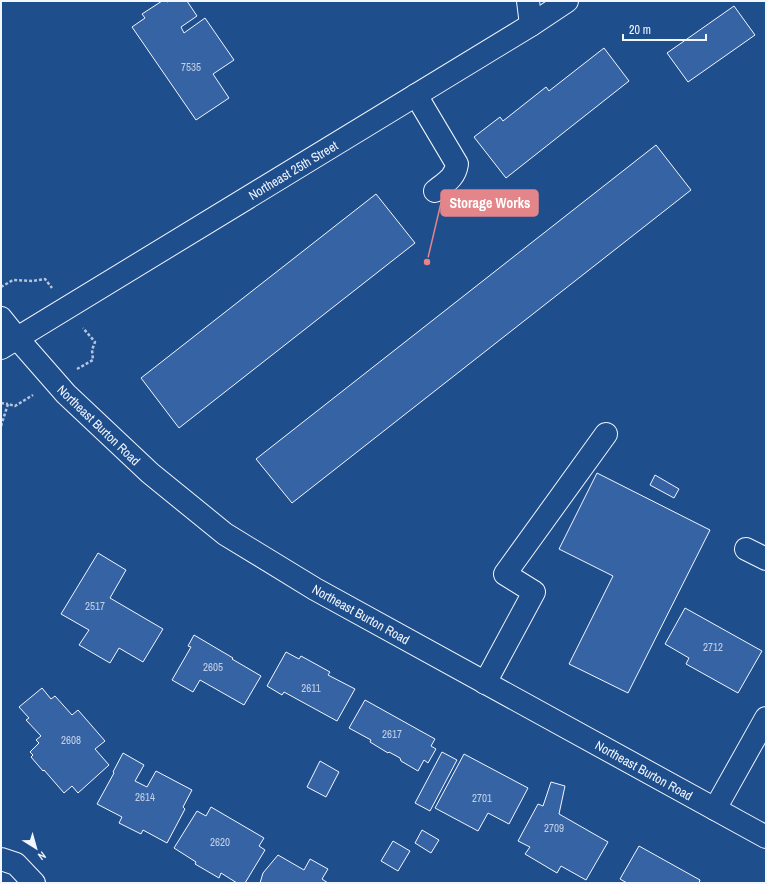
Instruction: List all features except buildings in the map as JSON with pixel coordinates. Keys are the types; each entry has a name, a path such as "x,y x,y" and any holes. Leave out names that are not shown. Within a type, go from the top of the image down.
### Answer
{"street":[{"path":"528,1 531,25"},
{"name":"Northeast 25th Street","path":"9,343 531,25 567,1"},
{"path":"416,95 457,164 456,172 448,181 435,190"},
{"name":"Northeast Burton Road","path":"1,318 9,343 55,382 150,473 226,534 314,589 766,837"},
{"path":"485,683 534,592 505,574 606,434"},
{"path":"746,549 766,559"},
{"path":"715,809 766,718"},
{"path":"1,859 16,864 34,883"}],"path":[{"path":"1,403 14,406 55,382"},
{"path":"1,426 8,404"}],"place":[{"name":"Storage Works","path":"427,262"}]}
